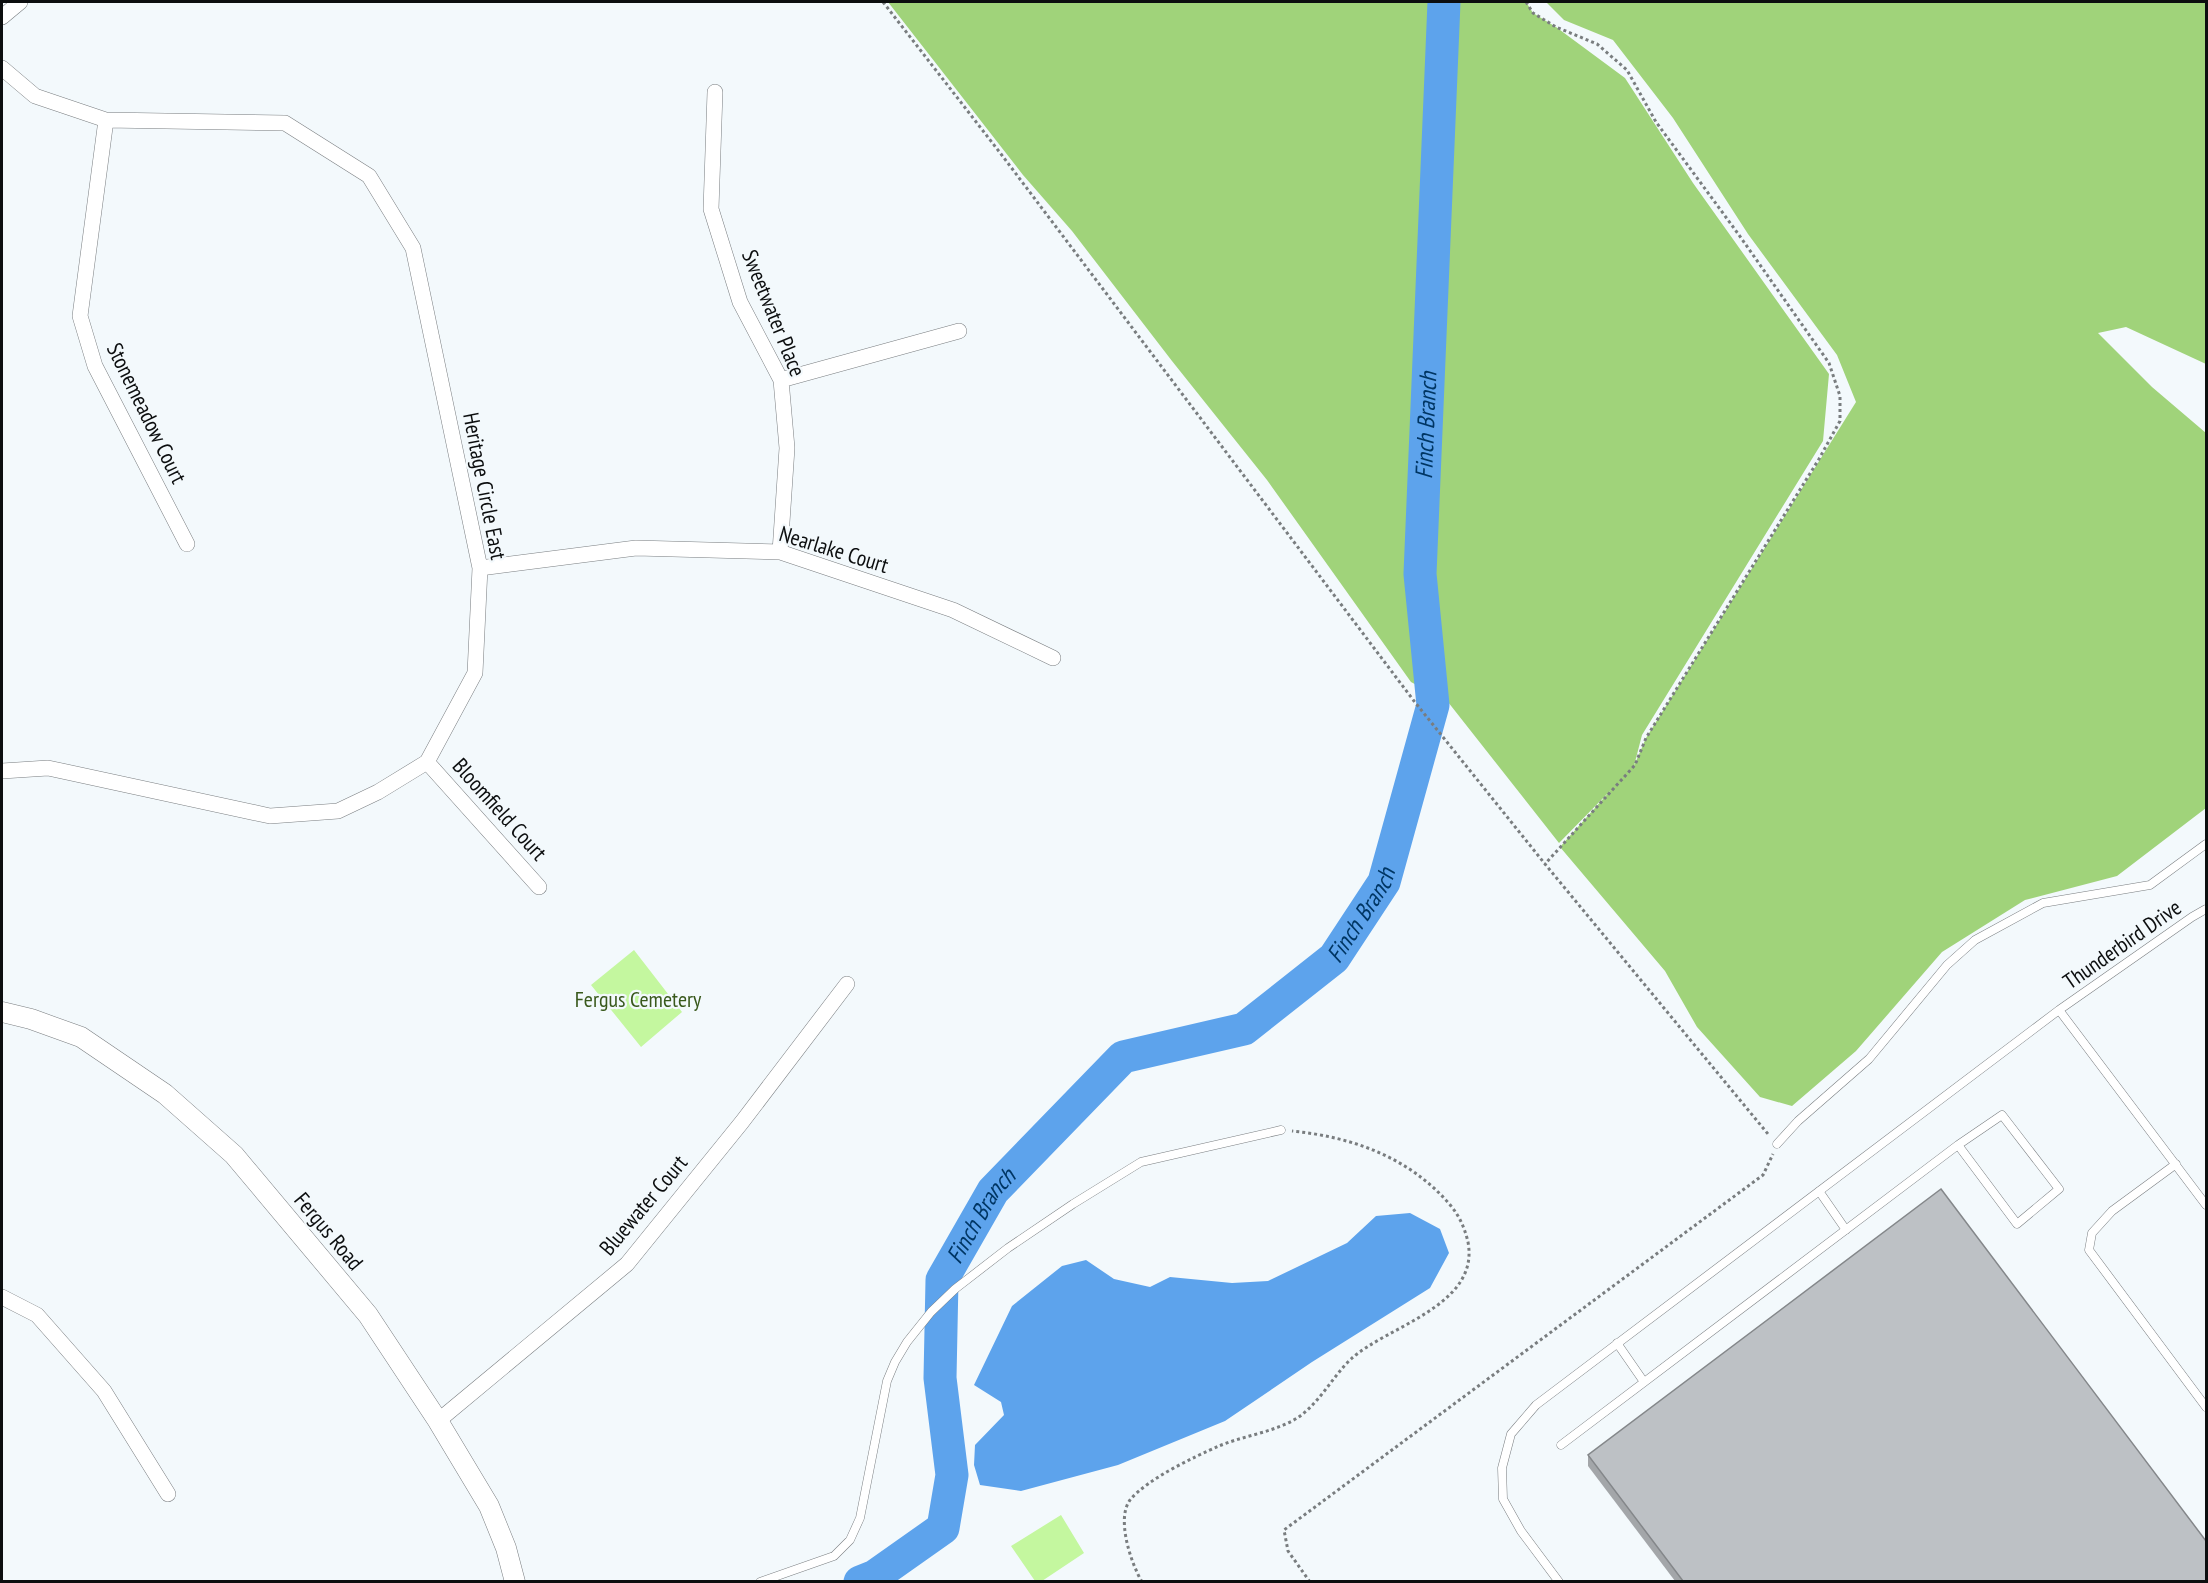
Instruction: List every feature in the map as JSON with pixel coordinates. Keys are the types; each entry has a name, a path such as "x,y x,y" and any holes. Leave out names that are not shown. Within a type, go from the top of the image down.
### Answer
{"street":[{"path":"2,17 20,2"},
{"name":"Heritage Circle East","path":"2,68 35,96 106,120 285,123 369,176 413,248 480,568 475,674 427,762 378,792 338,811 270,816 48,768 2,771"},
{"name":"Sweetwater Place","path":"715,92 711,209 740,302 781,380 787,448 780,552"},
{"name":"Stonemeadow Court","path":"106,120 80,316 95,366 187,544"},
{"path":"781,380 959,331"},
{"name":"Nearlake Court","path":"480,568 636,548 780,552 953,610 1053,658"},
{"name":"Bloomfield Court","path":"427,762 538,887"},
{"name":"Bluewater Court","path":"438,1420 627,1264 742,1122 847,984"},
{"name":"Fergus Road","path":"2,1012 31,1019 81,1037 165,1094 234,1155 368,1315 438,1420 489,1506 506,1548 515,1581"},
{"path":"2,1297 37,1316 104,1391 168,1494"}],"lane":[{"path":"1777,1144 1798,1121 1869,1059 1947,965 1975,940 2043,903 2150,885 2206,844"},
{"name":"Thunderbird Drive","path":"1559,1581 1521,1531 1503,1499 1503,1468 1511,1434 1536,1405 2059,1010 2206,909"},
{"path":"2059,1010 2206,1205"},
{"path":"1561,1445 1958,1145 2002,1115 2059,1189 2017,1224 1958,1145"},
{"path":"760,1581 834,1556 850,1540 861,1518 886,1381 907,1342 930,1312 955,1289 1008,1248 1141,1162 1281,1130"},
{"path":"2175,1164 2112,1211 2092,1233 2089,1250 2206,1407"},
{"path":"1819,1191 1846,1230"},
{"path":"1617,1343 1644,1382"}],"path":[{"path":"883,2 1001,154 1414,701 1545,864 1777,1144 1763,1175 1284,1530 1288,1551 1310,1581"},
{"path":"1526,2 1533,13 1556,27 1597,44 1627,70 1656,122 1740,235 1829,363 1840,396 1840,421 1830,440 1646,738 1635,765 1545,864"},
{"path":"1142,1581 1127,1549 1125,1517 1129,1502 1141,1490 1171,1470 1219,1446 1293,1420 1316,1401 1352,1359 1440,1303 1458,1287 1468,1270 1470,1254 1466,1230 1456,1211 1437,1189 1410,1168 1362,1145 1332,1136 1281,1130"}],"green space":[{"path":"888,2 1526,2 1533,13 1556,27 1625,78 1693,183 1829,374 1823,441 1642,735 1634,766 1646,738 1856,402 1837,355 1748,234 1673,118 1613,40 1564,20 1546,2 2206,2 2206,364 2126,327 2098,333 2152,387 2206,433 2206,808 2117,876 2025,900 1942,952 1856,1051 1792,1106 1760,1097 1697,1027 1665,971 1560,847 1612,789 1559,843 1448,702 1411,682 1267,480 1072,231 1023,175"},
{"name":"Fergus Cemetery","path":"634,950 682,1012 641,1047 591,985"},
{"path":"1061,1515 1084,1553 1042,1581 1035,1581 1011,1546"}],"water":[{"path":"1410,1213 1440,1229 1449,1253 1430,1288 1312,1362 1225,1421 1118,1465 1021,1491 980,1485 974,1465 975,1445 1004,1415 1001,1402 974,1385 1012,1306 1062,1266 1086,1260 1114,1279 1150,1287 1170,1277 1232,1283 1268,1281 1347,1243 1376,1216"}],"building":[{"path":"1941,1189 2206,1541 2206,1581 1683,1581 1588,1455"}],"waterway":[{"name":"Finch Branch","path":"860,1582 875,1576 943,1528 952,1475 940,1378 942,1280 993,1191 1123,1057 1244,1029 1334,958 1384,882 1433,705 1420,574 1444,2"}]}
